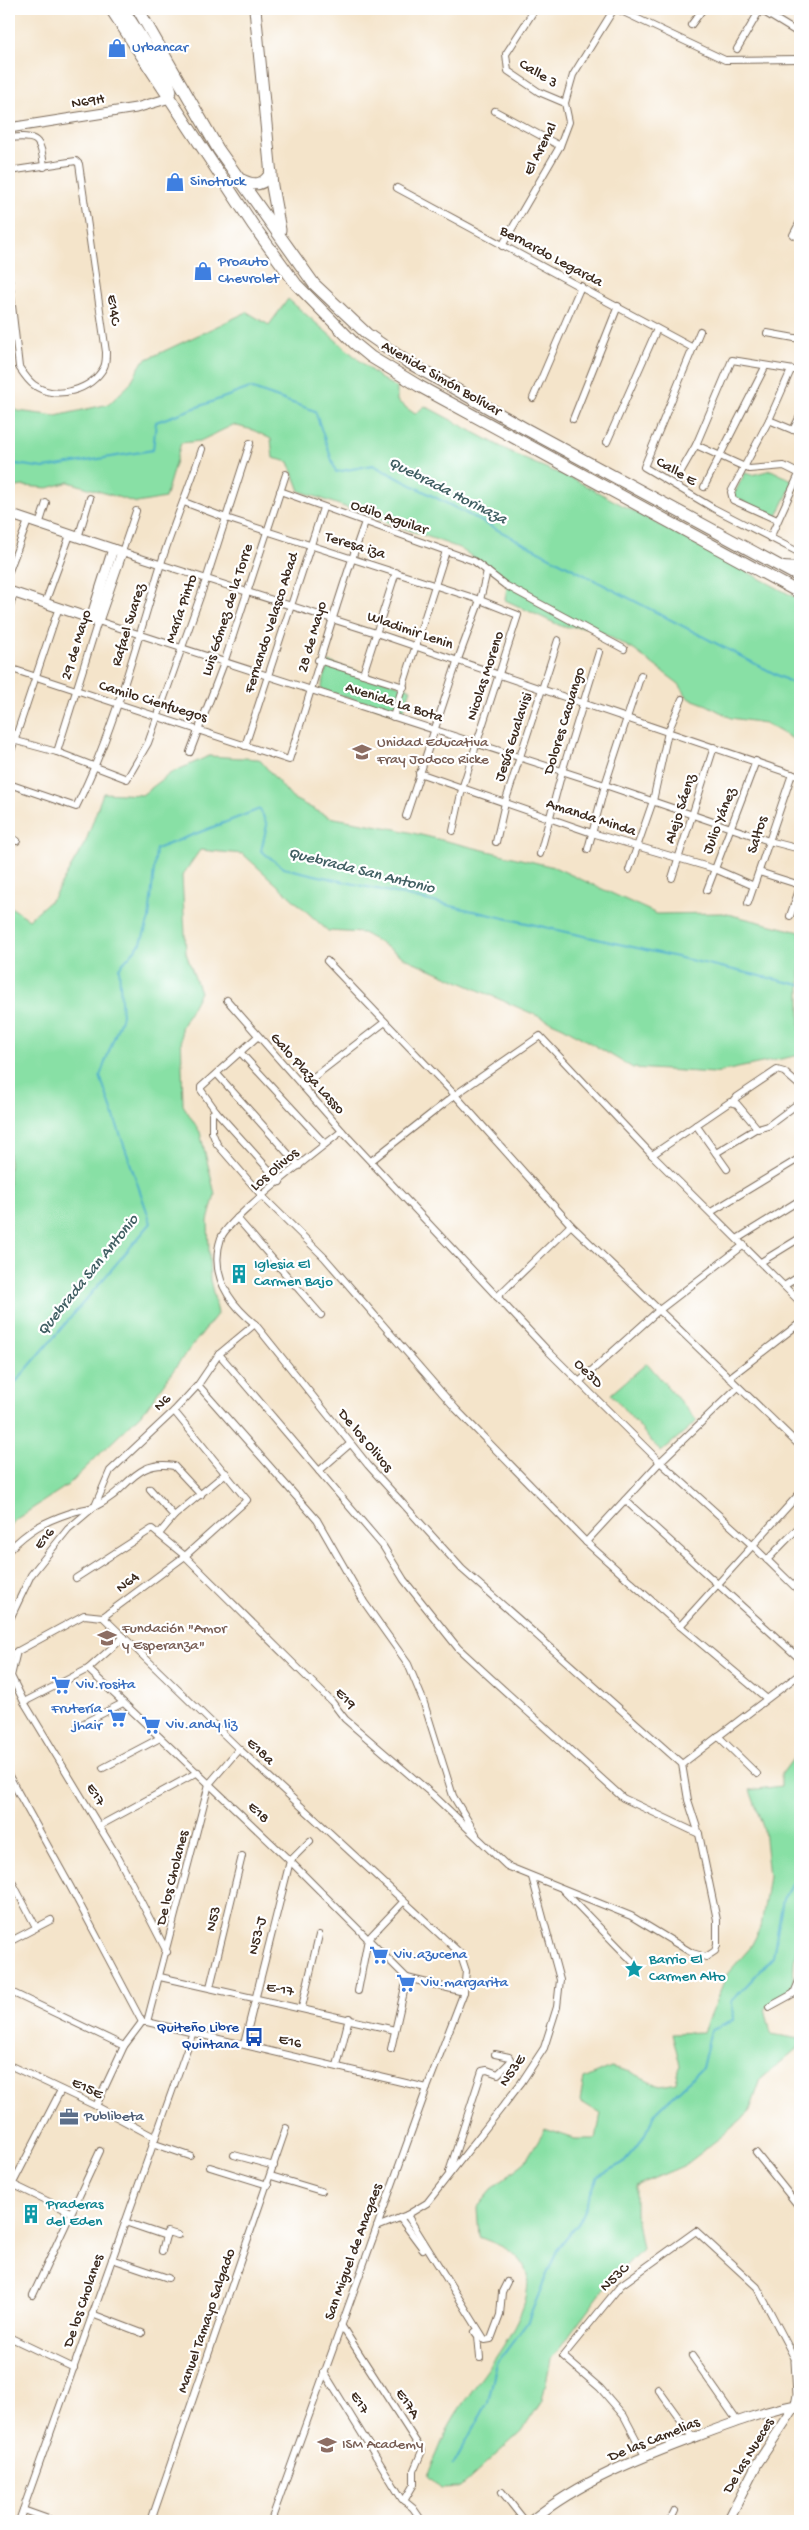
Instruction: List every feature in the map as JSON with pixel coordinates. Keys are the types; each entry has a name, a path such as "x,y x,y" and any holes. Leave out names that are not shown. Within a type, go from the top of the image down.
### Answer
{"highway":[{"name":"Avenida Simón Bolívar","path":"112,9 259,234 296,284 354,343 371,357 419,386 800,593"},
{"path":"123,9 167,78 173,102"},
{"name":"Avenida Simón Bolívar","path":"138,9 188,100 218,149 242,180 314,284 339,310 367,334 406,361 800,578"},
{"path":"256,9 271,172 277,220 284,242"},
{"path":"242,180 251,185 258,184 264,181 271,172"}],"street":[{"name":"Calle 3","path":"535,9 506,54 508,71 539,92 565,103"},
{"name":"El Arenal","path":"502,246 560,146 569,122 565,103 573,74 616,9"},
{"path":"616,9 725,60 800,59"},
{"path":"691,25 703,9"},
{"path":"737,49 760,9 800,34"},
{"name":"N69H","path":"9,128 173,102"},
{"path":"495,110 560,146"},
{"path":"9,138 29,136 38,141 42,148 44,167 9,170"},
{"name":"E14C","path":"12,337 19,367 25,376 34,385 51,391 71,392 91,384 105,366 106,352 79,164 76,161 44,167"},
{"name":"Bernardo Legarda","path":"397,188 693,348"},
{"path":"800,222 793,235 800,237"},
{"path":"9,279 12,337"},
{"path":"533,398 580,286"},
{"path":"573,419 618,306"},
{"path":"607,442 657,329"},
{"name":"Calle E","path":"700,331 644,468 770,538 800,552"},
{"path":"769,333 800,339"},
{"path":"680,473 696,445 732,360 800,371"},
{"path":"704,487 765,366"},
{"path":"777,520 733,500 731,492 746,467 791,370"},
{"path":"769,420 797,430 800,416"},
{"name":"María Pinto","path":"96,766 127,779 141,758 158,716 206,580 250,443"},
{"path":"696,445 746,467 755,469 784,466 800,473 770,538"},
{"name":"Rafael Suarez","path":"9,784 76,807 96,766 118,704 161,565 202,449"},
{"name":"Luis Gómez de la Torre","path":"190,752 224,663 286,474"},
{"name":"Odilo Aguilar","path":"280,492 474,561 505,585 624,649"},
{"path":"46,603 90,498"},
{"name":"Teresa iza","path":"184,502 226,518 480,600 518,615"},
{"path":"39,525 46,503"},
{"name":"Fernando Velasco Abad","path":"245,746 323,508"},
{"name":"29 de Mayo","path":"57,752 77,691 94,620 136,511"},
{"name":"Wladimir Lenin","path":"9,514 120,549 206,580 376,633 416,649 542,691 582,702 800,777"},
{"path":"9,571 28,521"},
{"name":"28 de Mayo","path":"289,760 331,619 365,522"},
{"path":"393,717 446,551"},
{"path":"778,565 800,566"},
{"path":"406,816 457,662 480,600 487,571"},
{"path":"363,674 396,572"},
{"path":"9,610 12,592"},
{"name":"Avenida La Bota","path":"12,592 94,620 141,633 267,677 731,826 769,841 800,849"},
{"path":"9,757 11,739 59,607"},
{"name":"Nicolas Moreno","path":"453,831 462,789 518,615"},
{"name":"Jesús Gualavisi","path":"496,842 504,803 558,640"},
{"name":"Dolores Cacuango","path":"540,854 582,702 599,652"},
{"path":"318,660 404,687"},
{"name":"Camilo Cienfuegos","path":"9,668 200,729 289,760"},
{"path":"588,849 625,718 641,675"},
{"path":"629,870 653,801 668,732 682,699"},
{"path":"11,739 57,752 96,766"},
{"name":"Alejo Sáenz","path":"672,878 714,747"},
{"name":"Julio Yánez","path":"707,890 756,761"},
{"name":"Amanda Minda","path":"419,773 592,833 715,869 754,886"},
{"name":"Saltos","path":"748,903 792,774"},
{"path":"9,836 17,841"},
{"path":"759,872 800,886 790,916"},
{"path":"327,961 455,1095 571,1225 800,1446"},
{"name":"Galo Plaza Lasso","path":"227,1000 257,1037 371,1161"},
{"path":"302,1086 385,1022"},
{"path":"371,1161 455,1095 540,1036 652,1155 800,1302"},
{"path":"257,1037 201,1087 201,1090 216,1111 280,1182"},
{"path":"240,1052 326,1144"},
{"path":"652,1155 725,1105 733,1102 737,1097 777,1070 784,1072 800,1086"},
{"path":"217,1074 299,1166"},
{"path":"733,1102 737,1104 757,1128"},
{"path":"716,1153 757,1128 768,1126 800,1102"},
{"path":"216,1111 212,1114 212,1132 217,1144 262,1196 324,1257 456,1409 586,1542 680,1626 766,1698"},
{"path":"696,1125 727,1169"},
{"name":"Los Olivos","path":"226,1229 262,1196 342,1131"},
{"path":"711,1212 800,1158"},
{"name":"Oe3D","path":"371,1161 579,1382 660,1462 752,1544 800,1592"},
{"path":"737,1239 800,1200"},
{"path":"237,1218 321,1315"},
{"path":"497,1297 571,1225"},
{"name":"De los Olivos","path":"226,1229 221,1236 217,1260 219,1280 236,1308 255,1324 350,1444 462,1569 682,1764"},
{"path":"761,1262 800,1238"},
{"path":"579,1382 658,1311 744,1245"},
{"path":"784,1286 800,1276"},
{"path":"730,1378 800,1323"},
{"name":"N6","path":"96,1506 110,1471 174,1411 198,1385 219,1354 255,1324"},
{"path":"219,1354 383,1546 404,1580 458,1648 623,1798 699,1834"},
{"path":"198,1385 317,1520 364,1602 408,1664 423,1700 452,1796 484,1846"},
{"path":"586,1542 660,1462 738,1387"},
{"path":"159,1534 174,1516 226,1473 174,1411"},
{"path":"319,1471 350,1444"},
{"name":"E16","path":"9,1621 31,1576 68,1530 142,1470 157,1465 174,1466 179,1469 200,1495"},
{"name":"N64","path":"103,1617 185,1556 247,1500 226,1473"},
{"path":"150,1489 174,1516"},
{"path":"680,1626 800,1493"},
{"path":"625,1500 800,1659"},
{"path":"9,1550 27,1532 72,1512 96,1506"},
{"path":"768,1560 800,1526"},
{"name":"E19","path":"76,1578 152,1529 185,1556 332,1702 346,1719 433,1795 507,1866 631,1916 692,1953 706,1957 715,1951 718,1939 717,1920 710,1894 699,1834"},
{"path":"9,1656 84,1615 103,1617"},
{"name":"E18a","path":"103,1617 239,1749 460,1953 466,1970 464,1992"},
{"path":"24,1702 88,1669 124,1637"},
{"name":"E17","path":"17,1651 11,1676 24,1702 119,1859 167,1952"},
{"name":"E18","path":"88,1669 290,1861 406,1978"},
{"path":"699,1834 688,1800 682,1764 766,1698 800,1674"},
{"path":"78,1726 123,1703"},
{"path":"718,1736 756,1774"},
{"path":"103,1768 160,1738"},
{"name":"De los Cholanes","path":"145,2022 167,1952 209,1784 239,1749"},
{"path":"99,1826 198,1772"},
{"path":"9,1776 145,2022 124,2046 96,2106"},
{"path":"290,1861 310,1841"},
{"name":"N53","path":"210,1987 242,1856"},
{"name":"N53-J","path":"244,2044 290,1861"},
{"path":"9,1876 11,1886 36,1927"},
{"name":"N53E","path":"377,2227 404,2216 428,2202 520,2083 544,2048 557,2007 560,1980 532,1877"},
{"path":"562,1889 634,1963"},
{"path":"358,1991 368,1939 403,1902"},
{"path":"9,1942 50,1920"},
{"path":"302,2007 319,1936"},
{"name":"E-17","path":"160,1977 302,2007 395,2030"},
{"path":"391,2049 406,1978 464,1992"},
{"path":"769,2007 797,1992 800,1979"},
{"path":"9,1991 124,2046"},
{"name":"San Miguel de Anagaes","path":"271,2521 427,2088 464,1992"},
{"path":"337,2066 349,2018"},
{"name":"E16","path":"145,2022 427,2088"},
{"name":"De los Cholanes","path":"19,2521 193,2032"},
{"path":"446,2178 482,2071 487,2070 498,2074 511,2061 509,2056 495,2054"},
{"name":"E15E","path":"9,2064 96,2106 153,2140 190,2156"},
{"path":"9,2191 10,2183 61,2090"},
{"name":"Manuel Tamayo Salgado","path":"151,2521 286,2128"},
{"path":"33,2295 100,2151"},
{"path":"756,2153 800,2208"},
{"path":"234,2155 274,2166"},
{"path":"210,2167 268,2185"},
{"path":"271,2176 321,2192"},
{"path":"10,2183 70,2212"},
{"path":"404,2216 485,2340 490,2338 500,2315 502,2292 507,2282"},
{"path":"404,2216 478,2336 480,2358"},
{"path":"125,2222 166,2236"},
{"name":"N53C","path":"645,2456 624,2416 600,2388 563,2356 621,2284 696,2231 757,2287 798,2360"},
{"path":"162,2250 167,2232 178,2235"},
{"path":"112,2259 168,2278"},
{"path":"92,2314 142,2333"},
{"name":"E17A","path":"341,2325 422,2451 414,2470 414,2484 404,2501"},
{"path":"9,2337 74,2368"},
{"path":"692,2356 738,2422"},
{"path":"796,2405 798,2395 798,2360"},
{"name":"E17","path":"324,2372 404,2501 413,2508 422,2521"},
{"path":"658,2388 693,2438"},
{"name":"De las Camelias","path":"533,2520 583,2486 645,2456 738,2422 796,2405"},
{"name":"De las Nueces","path":"728,2521 757,2464 796,2405"},
{"path":"502,2492 524,2521"},
{"path":"23,2510 54,2521"},
{"path":"670,2521 675,2511"},
{"path":"533,2520 546,2521"}],"green space":[{"path":"288,299 380,378 397,388 397,401 415,414 425,406 522,458 577,481 800,600 800,743 765,723 731,718 707,705 688,698 679,684 634,650 591,627 563,627 505,600 508,580 459,548 300,491 289,462 273,458 271,439 253,430 233,425 200,441 181,443 165,498 137,503 69,482 48,488 24,486 9,488 9,406 18,411 56,416 109,404 129,385 143,361 247,312 269,325"},
{"path":"771,470 794,481 776,518 733,496 745,473 752,475"},
{"path":"329,662 411,689 402,715 321,689"},
{"path":"209,756 259,759 292,798 329,817 396,829 554,867 657,914 723,913 800,932 800,1055 714,1073 633,1068 563,1027 405,958 363,933 328,931 243,854 200,850 182,876 186,953 200,992 181,1028 183,1105 200,1132 215,1194 208,1221 210,1280 218,1313 145,1410 68,1485 15,1520 9,1528 9,906 29,919 53,898 86,841 103,793 142,795 171,773"},
{"path":"647,1363 697,1421 661,1452 611,1394"},
{"path":"800,1749 800,1927 794,1961 793,1984 788,1995 777,1998 765,2008 771,2034 800,2039 800,2046 761,2079 749,2113 683,2166 636,2186 636,2216 642,2249 604,2288 551,2359 542,2401 522,2431 461,2487 441,2488 427,2475 454,2417 503,2347 523,2307 528,2288 526,2271 519,2258 507,2249 479,2237 477,2208 497,2184 525,2162 545,2129 575,2139 596,2139 601,2114 580,2101 584,2079 611,2067 631,2072 660,2086 676,2083 680,2065 672,2033 703,2032 727,1974 750,1948 761,1927 769,1876 764,1830 750,1790 781,1786 781,1775"}],"waterway":[{"name":"Quebrada Horinaza","path":"9,463 44,468 153,450 156,422 250,388 315,411 336,472 373,465 800,687"},
{"name":"Quebrada San Antonio","path":"9,1390 151,1223 100,1076 122,1016 119,968 141,943 149,919 156,849 260,809 267,825 261,851 284,868 800,985"},
{"path":"795,1825 800,1854"},
{"path":"453,2465 488,2402 497,2363 527,2323 557,2250 578,2224 598,2176 623,2163 646,2135 654,2114 702,2068 711,2030 733,2020 732,2001 773,1957 783,1899 800,1872"}],"place":[{"name":"Urbancar","path":"117,48"},
{"name":"Sinotruck","path":"175,182"},
{"name":"Proauto Chevrolet","path":"203,271"},
{"name":"Unidad Educativa Fray Jodoco Ricke","path":"362,752"},
{"name":"Iglesia El Carmen Bajo","path":"239,1274"},
{"name":"Fundación \"Amor y Esperanza\"","path":"107,1638"},
{"name":"Viv.rosita","path":"61,1685"},
{"name":"Frutería jhair","path":"117,1718"},
{"name":"Viv.andy liz","path":"151,1725"},
{"name":"Viv.azucena","path":"379,1955"},
{"name":"Barrio El Carmen Alto","path":"634,1969"},
{"name":"Viv.margarita","path":"406,1983"},
{"name":"Quiteño Libre Quintana","path":"254,2037"},
{"name":"Publibeta","path":"69,2117"},
{"name":"Praderas del Eden","path":"31,2214"},
{"name":"ISM Academy","path":"327,2445"}]}
